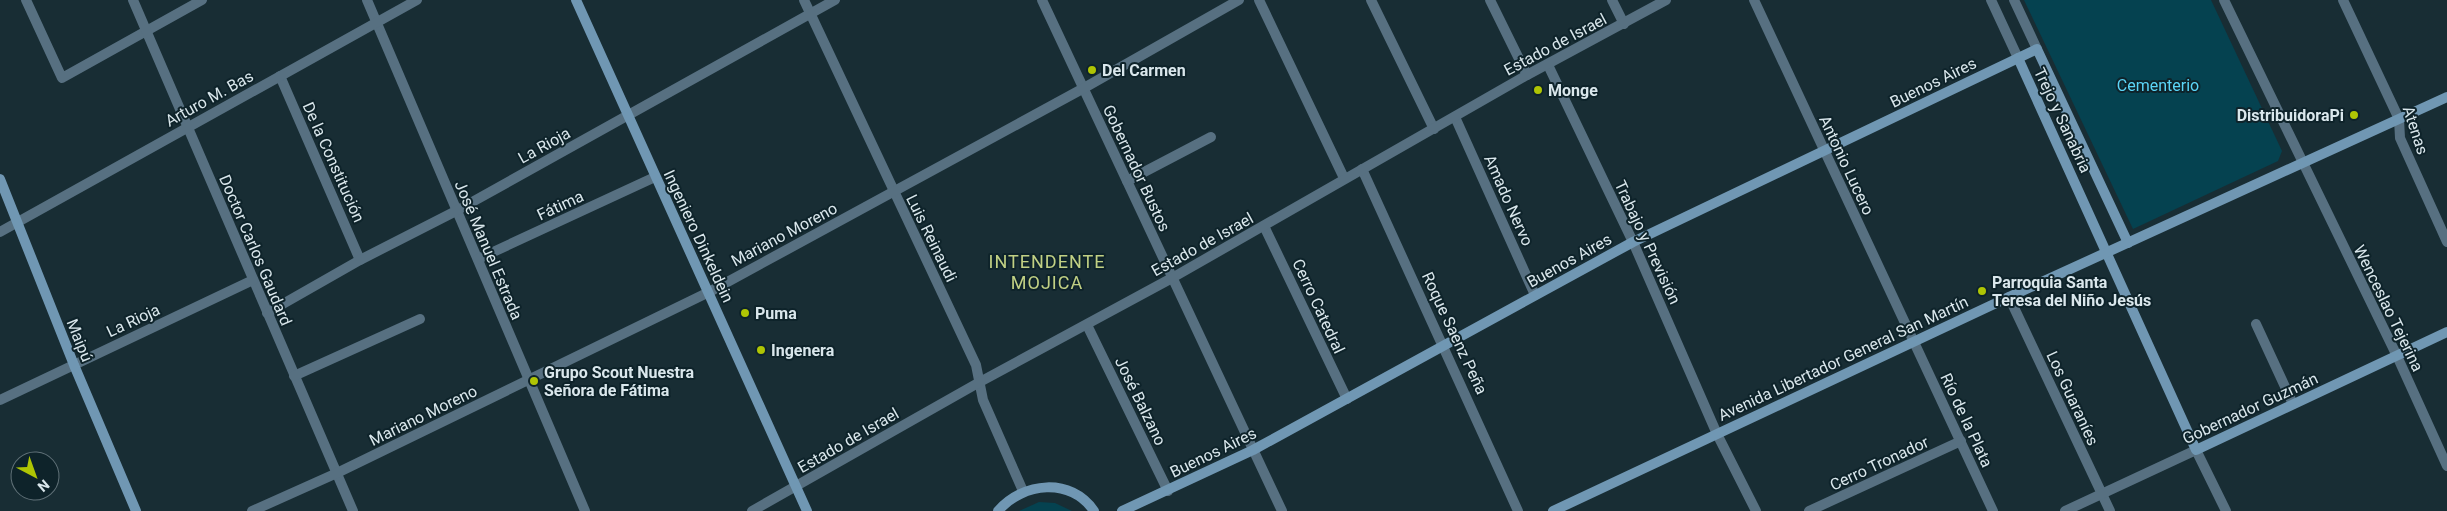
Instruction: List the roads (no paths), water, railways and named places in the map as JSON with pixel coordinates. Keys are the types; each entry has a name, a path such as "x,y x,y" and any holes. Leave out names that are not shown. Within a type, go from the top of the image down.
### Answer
{"main road":[{"name":"Ingeniero Dinkeldein","path":"576,0 807,511"},
{"name":"Buenos Aires","path":"1122,511 1253,450 1633,242 2037,49"},
{"name":"Trejo y Sanabria","path":"2037,49 2128,243"},
{"name":"Trejo y Sanabria","path":"2018,58 2196,450"},
{"name":"Avenida Libertador General San Martín","path":"1553,511 2009,297 2447,97"},
{"name":"Maipú","path":"0,179 74,365 136,511"},
{"name":"Gobernador Guzmán","path":"2196,450 2447,332"},
{"path":"998,511 1006,502 1023,491 1041,487 1059,488 1076,494 1094,511"}],"street":[{"path":"26,0 62,78 202,0"},
{"name":"Doctor Carlos Gaudard","path":"133,0 186,127 353,511"},
{"name":"José Manuel Estrada","path":"367,0 585,511"},
{"name":"Arturo M. Bas","path":"0,232 417,0"},
{"name":"Luis Reinaudi","path":"804,0 976,365 978,383 983,400 1023,491"},
{"name":"La Rioja","path":"267,313 360,260 456,211 835,0"},
{"name":"Gobernador Bustos","path":"1042,0 1282,511"},
{"name":"Mariano Moreno","path":"252,511 337,473 709,292 1084,88 1239,0"},
{"path":"1259,0 1344,178"},
{"path":"1371,0 1434,129"},
{"path":"1490,0 1527,75"},
{"path":"1612,0 1624,24"},
{"name":"Estado de Israel","path":"752,511 978,383 1172,278 1527,75 1666,0"},
{"name":"Antonio Lucero","path":"1754,0 1914,342"},
{"name":"Trejo y Sanabria","path":"1990,0 2018,58"},
{"name":"Trejo y Sanabria","path":"2014,0 2037,49"},
{"name":"Wenceslao Tejerina","path":"2224,0 2302,164 2397,356 2447,466"},
{"name":"Atenas","path":"2343,0 2399,119 2400,138 2447,242"},
{"name":"Trabajo y Previsión","path":"1548,65 1633,242 1717,434 1756,511"},
{"name":"De la Constitución","path":"280,76 360,260"},
{"name":"Amado Nervo","path":"1455,117 1535,295"},
{"path":"1127,181 1211,137"},
{"name":"Roque Saenz Peña","path":"1362,169 1444,345 1518,511"},
{"name":"Fátima","path":"478,259 655,177"},
{"name":"Cerro Catedral","path":"1264,226 1347,399"},
{"name":"La Rioja","path":"0,400 253,280"},
{"name":"Los Guaraníes","path":"2009,297 2110,511"},
{"path":"294,376 420,319"},
{"path":"2256,324 2292,404"},
{"name":"José Balzano","path":"1087,325 1168,491"},
{"name":"Río de la Plata","path":"1914,342 1993,511"},
{"name":"Cerro Tronador","path":"1809,511 1961,441"},
{"path":"2196,450 2226,511"},
{"name":"Gobernador Guzmán","path":"2065,511 2196,450"}],"place":[{"name":"Del Carmen","path":"1092,70"},
{"name":"Monge","path":"1538,90"},
{"name":"DistribuidoraPi","path":"2354,115"},
{"name":"Parroquia Santa Teresa del Niño Jesús","path":"1982,291"},
{"name":"Puma","path":"745,313"},
{"name":"Ingenera","path":"761,350"},
{"name":"Grupo Scout Nuestra Señora de Fátima","path":"534,381"}],"district":[{"name":"INTENDENTE MOJICA","path":"1047,272"}],"park label":[{"name":"Cementerio","path":"2158,85"}]}
